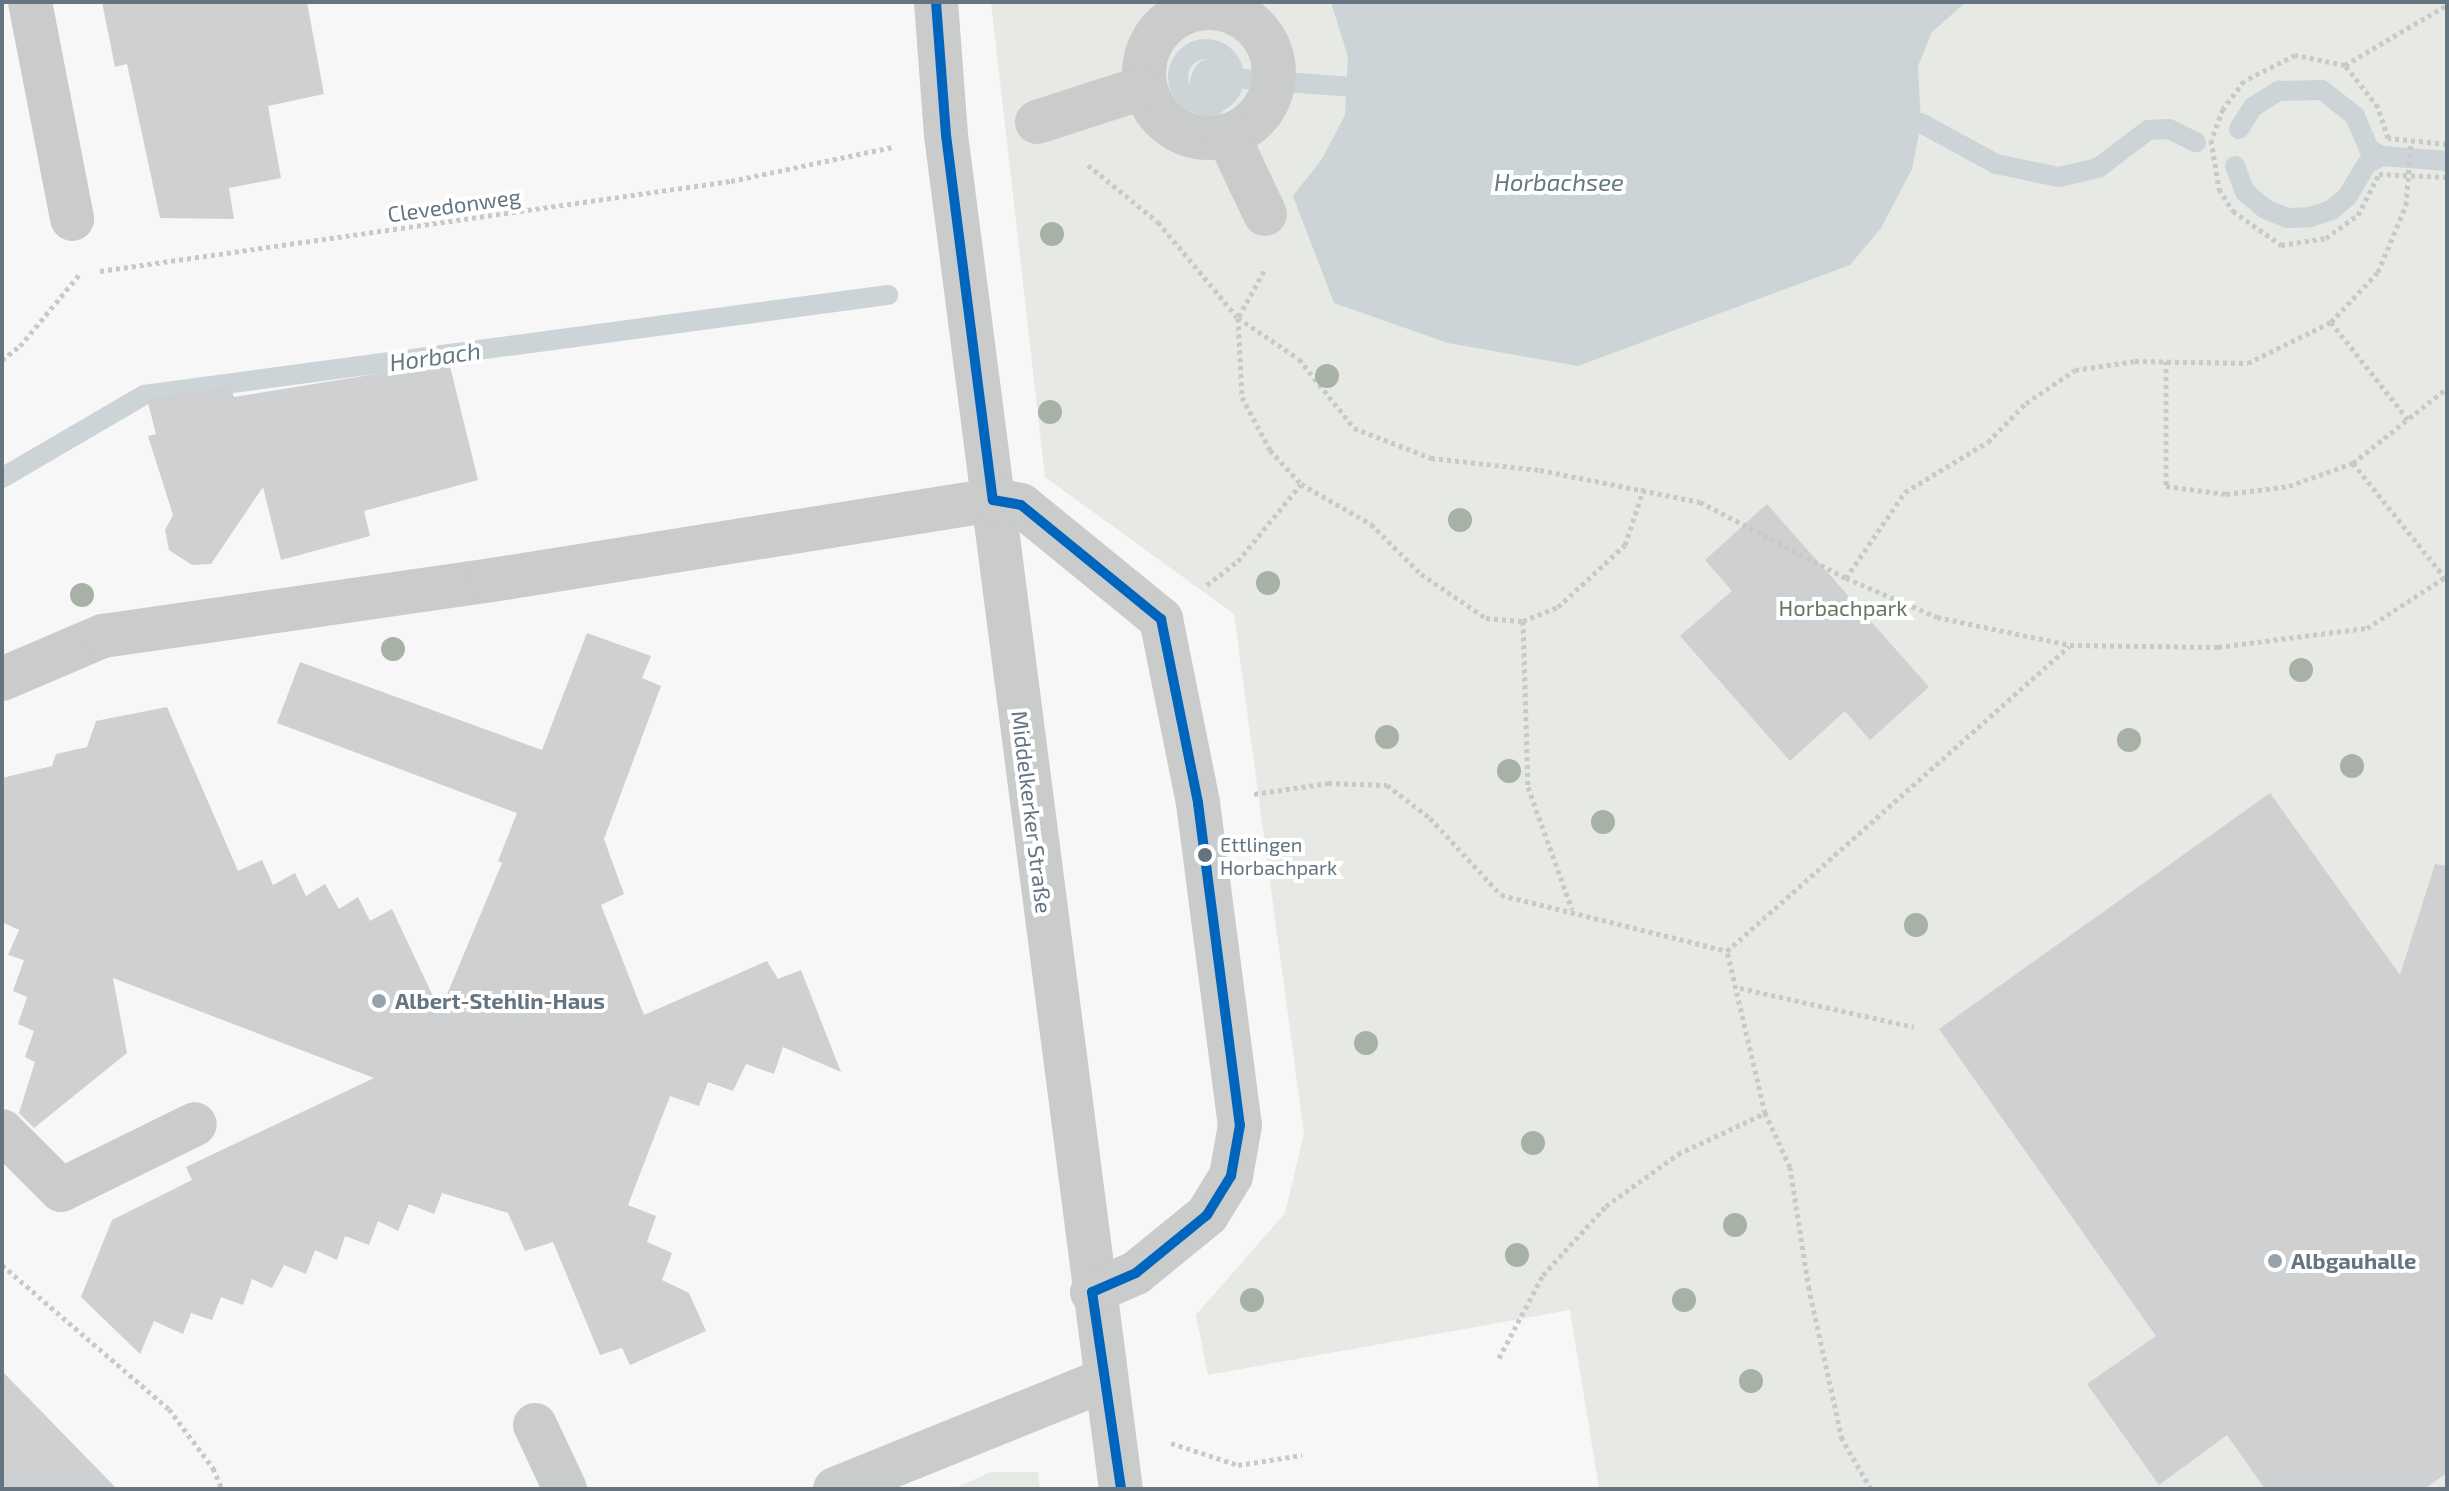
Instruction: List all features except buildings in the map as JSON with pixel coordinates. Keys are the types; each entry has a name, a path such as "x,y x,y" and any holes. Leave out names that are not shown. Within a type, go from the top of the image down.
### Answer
{"street":[{"path":"30,2 72,219"},
{"name":"Middelkerker Straße","path":"936,2 946,135 1092,1292 1121,1489"},
{"path":"1228,6 1255,24 1266,39 1269,81 1262,109 1229,138 1196,137 1172,127 1154,111 1142,88 1145,64 1174,17 1195,8 1228,6"},
{"path":"1037,122 1142,88"},
{"path":"1229,138 1265,214"},
{"path":"2,679 103,636 993,500 1021,505 1161,619 1198,803 1240,1125 1231,1176 1207,1215 1136,1273 1092,1292"},
{"path":"2,1131 61,1190 195,1124"},
{"path":"835,1489 1105,1380"},
{"path":"535,1425 565,1489"}],"path":[{"path":"2345,65 2447,5"},
{"path":"2447,144 2388,138 2378,107 2345,65 2295,55 2244,81 2223,109 2211,140 2219,189 2233,211 2281,245 2326,238 2358,215 2379,174 2447,177"},
{"path":"1037,122 1158,222 1238,318 1299,359 1354,428 1431,458 1644,488 1700,502 1846,578 1937,617 2070,645 2218,647 2367,628 2446,577 2353,463"},
{"name":"Clevedonweg","path":"2,360 20,346 79,274 731,181 946,135"},
{"path":"1846,578 1905,492 1988,442 2026,403 2075,370 2166,361 2248,363 2331,322 2378,272 2406,205 2411,141"},
{"path":"1265,214 1276,239 1238,318 1242,397 1270,450 1301,484 1371,524 1421,574 1486,618 1523,621 1558,607 1625,545 1644,488"},
{"path":"2331,322 2410,422"},
{"path":"2166,361 2166,486 2226,494 2289,486 2353,463 2410,422 2447,388"},
{"path":"1161,619 1238,561 1301,484"},
{"path":"1523,621 1528,787 1573,910"},
{"path":"1727,951 2070,645"},
{"path":"1198,803 1328,783 1387,785 1430,818 1501,895 1573,910 1727,951"},
{"path":"1727,951 1740,988 1765,1113 1790,1167 1809,1289 1842,1439 1871,1489"},
{"path":"1740,988 1914,1027"},
{"path":"1499,1358 1543,1275 1606,1206 1678,1154 1765,1113"},
{"path":"2,1265 169,1409 213,1468 222,1489"},
{"path":"1158,1439 1238,1465 1302,1455"}],"green space":[{"name":"Horbachpark","path":"991,2 2447,2 2447,1489 1599,1489 1570,1310 1208,1375 1196,1315 1285,1213 1304,1134 1234,614 1045,477"},
{"path":"991,1472 1038,1472 1040,1489 953,1489"}],"water":[{"name":"Horbachsee","path":"1331,2 1966,2 1932,32 1918,66 1921,123 1912,169 1881,228 1850,265 1578,366 1448,343 1334,303 1293,196 1322,159 1345,115 1348,57"}],"waterway":[{"path":"1206,49 1226,57 1234,77 1226,97 1206,105 1186,97 1178,77 1186,57 1206,49"},
{"path":"1206,69 1213,76 1206,83 1199,76 1206,69"},
{"path":"1234,78 1350,87"},
{"path":"2239,129 2253,107 2279,91 2322,90 2355,116 2369,149 2382,156 2447,161"},
{"path":"1921,123 1996,164 2059,177 2098,168 2148,130 2169,129 2196,142"},
{"path":"2235,166 2245,192 2265,209 2287,218 2310,217 2331,210 2347,197 2367,164 2382,156"},
{"name":"Horbach","path":"2,478 144,395 888,295"}],"transit line":[{"path":"936,2 946,135 993,500"},
{"path":"993,500 1021,505 1161,619 1198,803 1240,1125 1231,1176 1207,1215 1136,1273 1092,1292"},
{"path":"1092,1292 1121,1489"}],"place":[{"name":"Ettlingen Horbachpark","path":"1205,855"},
{"name":"Albert-Stehlin-Haus","path":"379,1001"},
{"name":"Albgauhalle","path":"2275,1261"}]}
